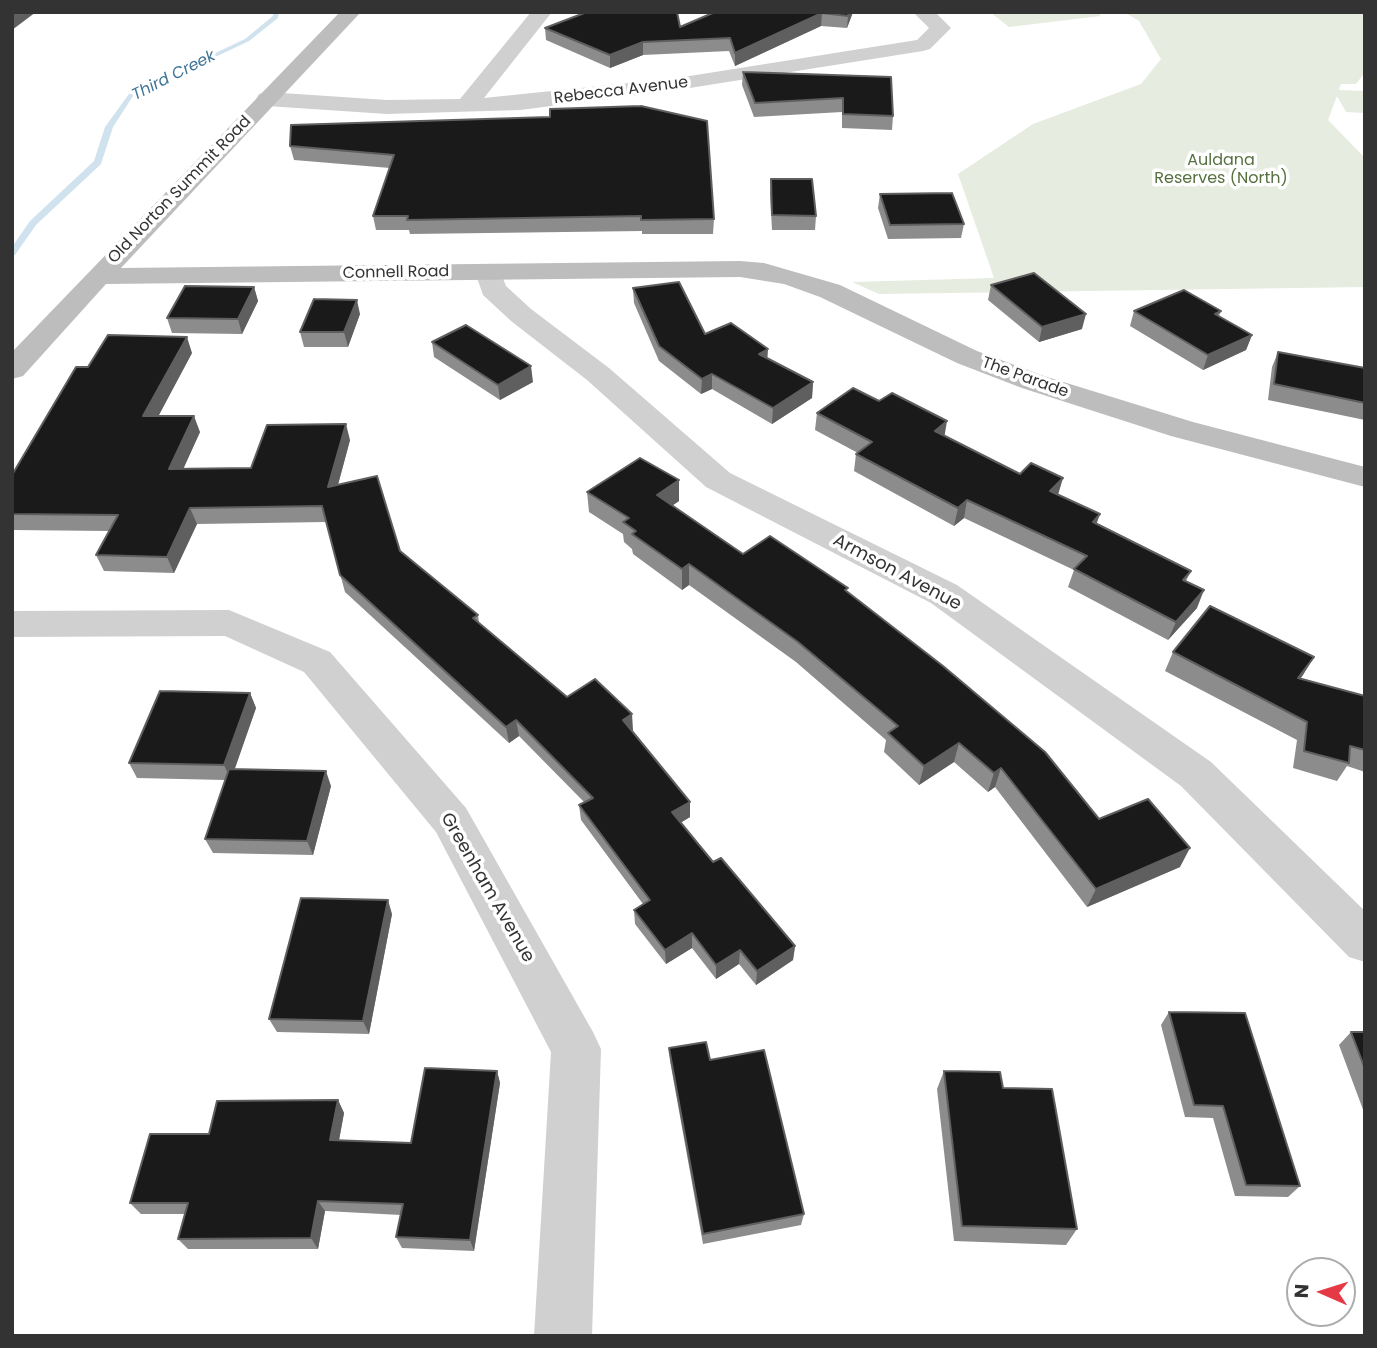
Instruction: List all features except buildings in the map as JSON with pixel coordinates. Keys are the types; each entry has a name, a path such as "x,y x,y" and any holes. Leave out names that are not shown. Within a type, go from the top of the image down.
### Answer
{"street":[{"name":"Old Norton Summit Road","path":"12,370 98,276 351,12"},
{"path":"466,106 542,12"},
{"name":"Rebecca Avenue","path":"267,99 387,107 466,106 520,103 677,84 923,45 941,28 923,12"},
{"name":"The Parade","path":"693,271 740,269 793,278 830,291 967,357 1033,382 1182,429 1365,477"},
{"name":"Connell Road","path":"98,276 693,271"},
{"name":"Armson Avenue","path":"488,272 493,289 521,315 598,374 718,480 944,594 1196,774 1365,942"},
{"name":"Greenham Avenue","path":"12,624 229,623 279,645 317,662 451,820 576,1049 562,1336"}],"green space":[{"path":"990,12 1096,12 1101,16 1009,27"},
{"name":"Auldana Reserves (North)","path":"1124,12 1365,12 1365,72 1356,84 1341,84 1339,90 1365,91 1365,113 1346,112 1337,96 1328,120 1365,158 1365,287 879,294 852,282 994,278 958,174 1033,124 1141,84 1161,59 1139,21"}],"waterway":[{"name":"Third Creek","path":"12,253 33,223 98,162 109,127 131,95 247,40 276,17 276,12"}]}
